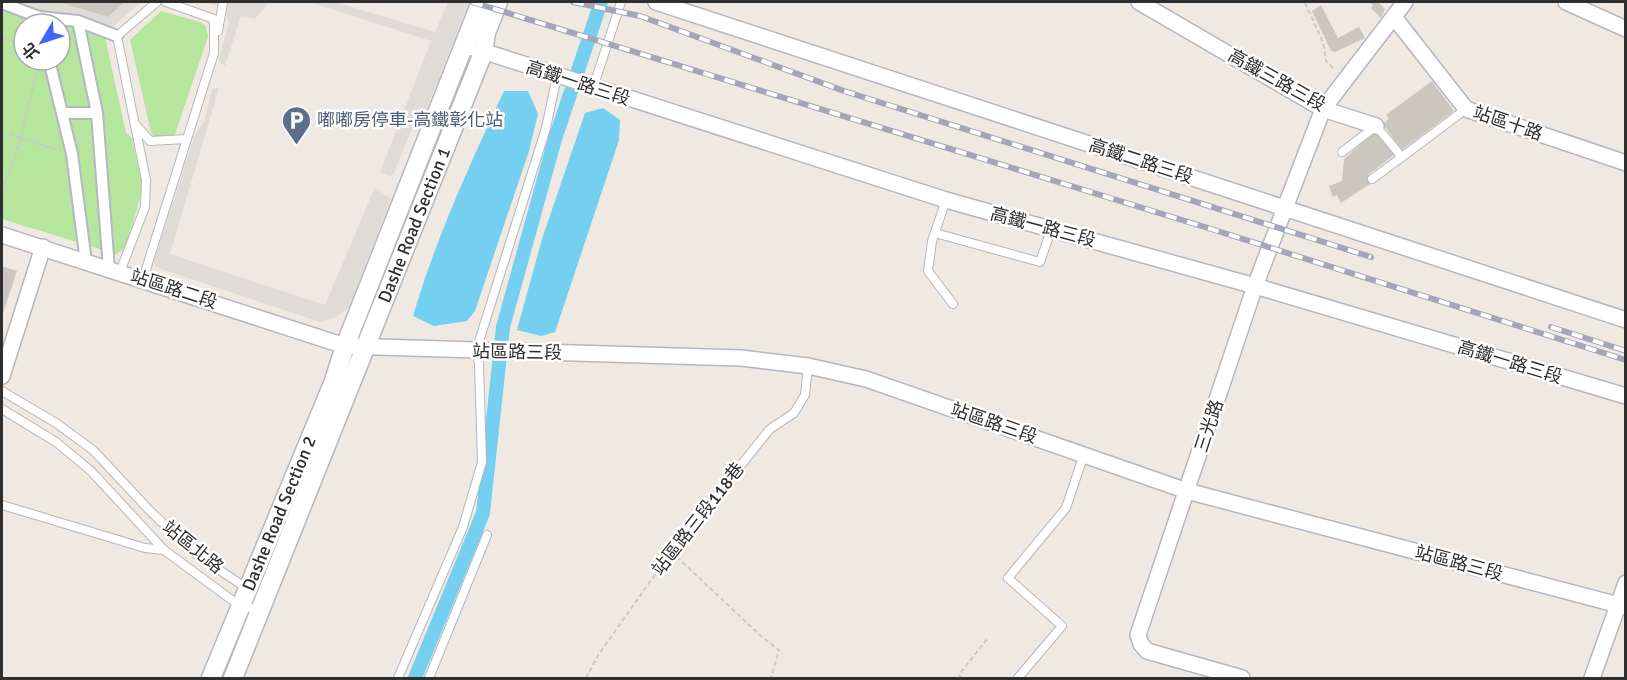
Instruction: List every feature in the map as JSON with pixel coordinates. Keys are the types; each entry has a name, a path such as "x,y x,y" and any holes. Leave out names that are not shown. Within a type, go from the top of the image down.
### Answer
{"street":[{"name":"Dashe Road Section 1","path":"345,346 481,2"},
{"name":"Dashe Road Section 1","path":"365,348 483,53 486,33 498,2"},
{"name":"高鐵二路三段","path":"656,2 1626,320"},
{"name":"高鐵三路三段","path":"1139,2 1323,109 1376,126"},
{"name":"三光路","path":"1242,678 1147,651 1140,644 1138,635 1255,286 1283,208 1323,109 1405,2"},
{"path":"1569,2 1626,29"},
{"path":"2,3 21,12"},
{"name":"站區十路","path":"1394,18 1467,109 1626,163"},
{"path":"72,21 78,21 117,36"},
{"path":"78,21 97,113 114,271"},
{"name":"高鐵一路三段","path":"464,45 946,200 1255,286 1626,396"},
{"path":"52,72 72,154 86,262"},
{"path":"62,113 97,113"},
{"name":"站區路二段","path":"2,235 345,346"},
{"path":"2,376 43,247"},
{"name":"站區路三段","path":"345,346 741,358 808,366 866,379 1187,491 1622,606"},
{"name":"Dashe Road Section 2","path":"211,678 334,381 345,346"},
{"name":"Dashe Road Section 2","path":"233,678 263,610 365,348"},
{"path":"1592,678 1622,606 1626,583"}],"lane":[{"path":"114,271 145,207 146,180 117,36 157,2"},
{"path":"166,2 214,19 214,53"},
{"path":"143,279 185,139 214,53 223,2"},
{"path":"593,88 621,2"},
{"path":"398,678 463,527 482,462 479,364 476,351 546,128 557,76"},
{"path":"1372,179 1467,109"},
{"path":"135,123 150,141 185,139"},
{"path":"1342,152 1376,126 1402,157"},
{"path":"946,200 935,233 928,271 953,304"},
{"path":"935,233 1040,262 1051,230"},
{"name":"站區路三段118巷","path":"671,552 770,429 794,413 806,395 808,366"},
{"name":"站區北路","path":"2,391 56,423 93,450 197,555 247,588 263,610"},
{"name":"站區北路","path":"2,409 56,442 91,471 164,550 240,606 263,610"},
{"path":"1018,678 1062,626 1008,579 1066,508 1084,454"},
{"path":"2,505 145,548 164,550"},
{"path":"429,678 487,535"}],"path":[{"path":"1305,3 1323,42 1326,61 1346,80"},
{"path":"2,192 21,139 37,72"},
{"path":"2,132 72,154"},
{"path":"671,552 779,650 771,678"},
{"name":"站區路三段118巷","path":"586,678 599,654 671,552"},
{"path":"962,678 959,675 987,639"}],"green space":[{"path":"2,2 18,2 52,12 12,12 12,72 72,72 72,18 110,29 105,37 126,133 132,138 143,188 127,243 124,249 116,254 2,219"},
{"path":"161,11 200,22 206,26 208,37 175,134 171,138 154,137 151,132 130,40"}],"shaded area":[{"path":"18,2 57,2 108,17 125,2 141,2 110,29 72,18 72,12 52,12"},
{"path":"204,2 269,2 255,19 241,16 225,66 218,61 229,23 224,8"},
{"path":"309,2 335,2 435,32 448,2 469,2 422,121 411,131 394,173 390,176 380,172 431,41"},
{"path":"219,88 170,254 325,305 375,187 391,199 349,307 336,317 320,322 155,267 154,261 195,134 204,122 212,89"}],"water":[{"path":"504,91 528,91 538,114 529,151 475,311 467,321 434,326 413,316 443,230"},
{"path":"603,108 620,120 619,140 555,332 541,336 517,330 542,239 585,113"}],"building":[{"path":"58,2 125,2 108,17"},
{"path":"1370,2 1378,2 1385,9 1381,18 1371,8 1373,5"},
{"path":"1321,5 1338,38 1359,27 1365,38 1335,52 1331,51 1312,11"},
{"path":"1432,81 1454,111 1402,150 1383,124 1389,119 1386,115"},
{"path":"1375,131 1394,155 1368,175 1373,182 1341,203 1337,195 1333,197 1329,186 1342,181 1344,159"},
{"path":"2,266 17,271 2,316"}],"waterway":[{"path":"415,678 483,513 503,327 555,139 601,2"}],"railway":[{"path":"472,2 1208,228 1626,360"},
{"path":"573,2 640,16 844,91 1371,257"},
{"path":"1551,327 1626,351"}],"place":[{"name":"嘟嘟房停車-高鐵彰化站","path":"296,146"}]}
